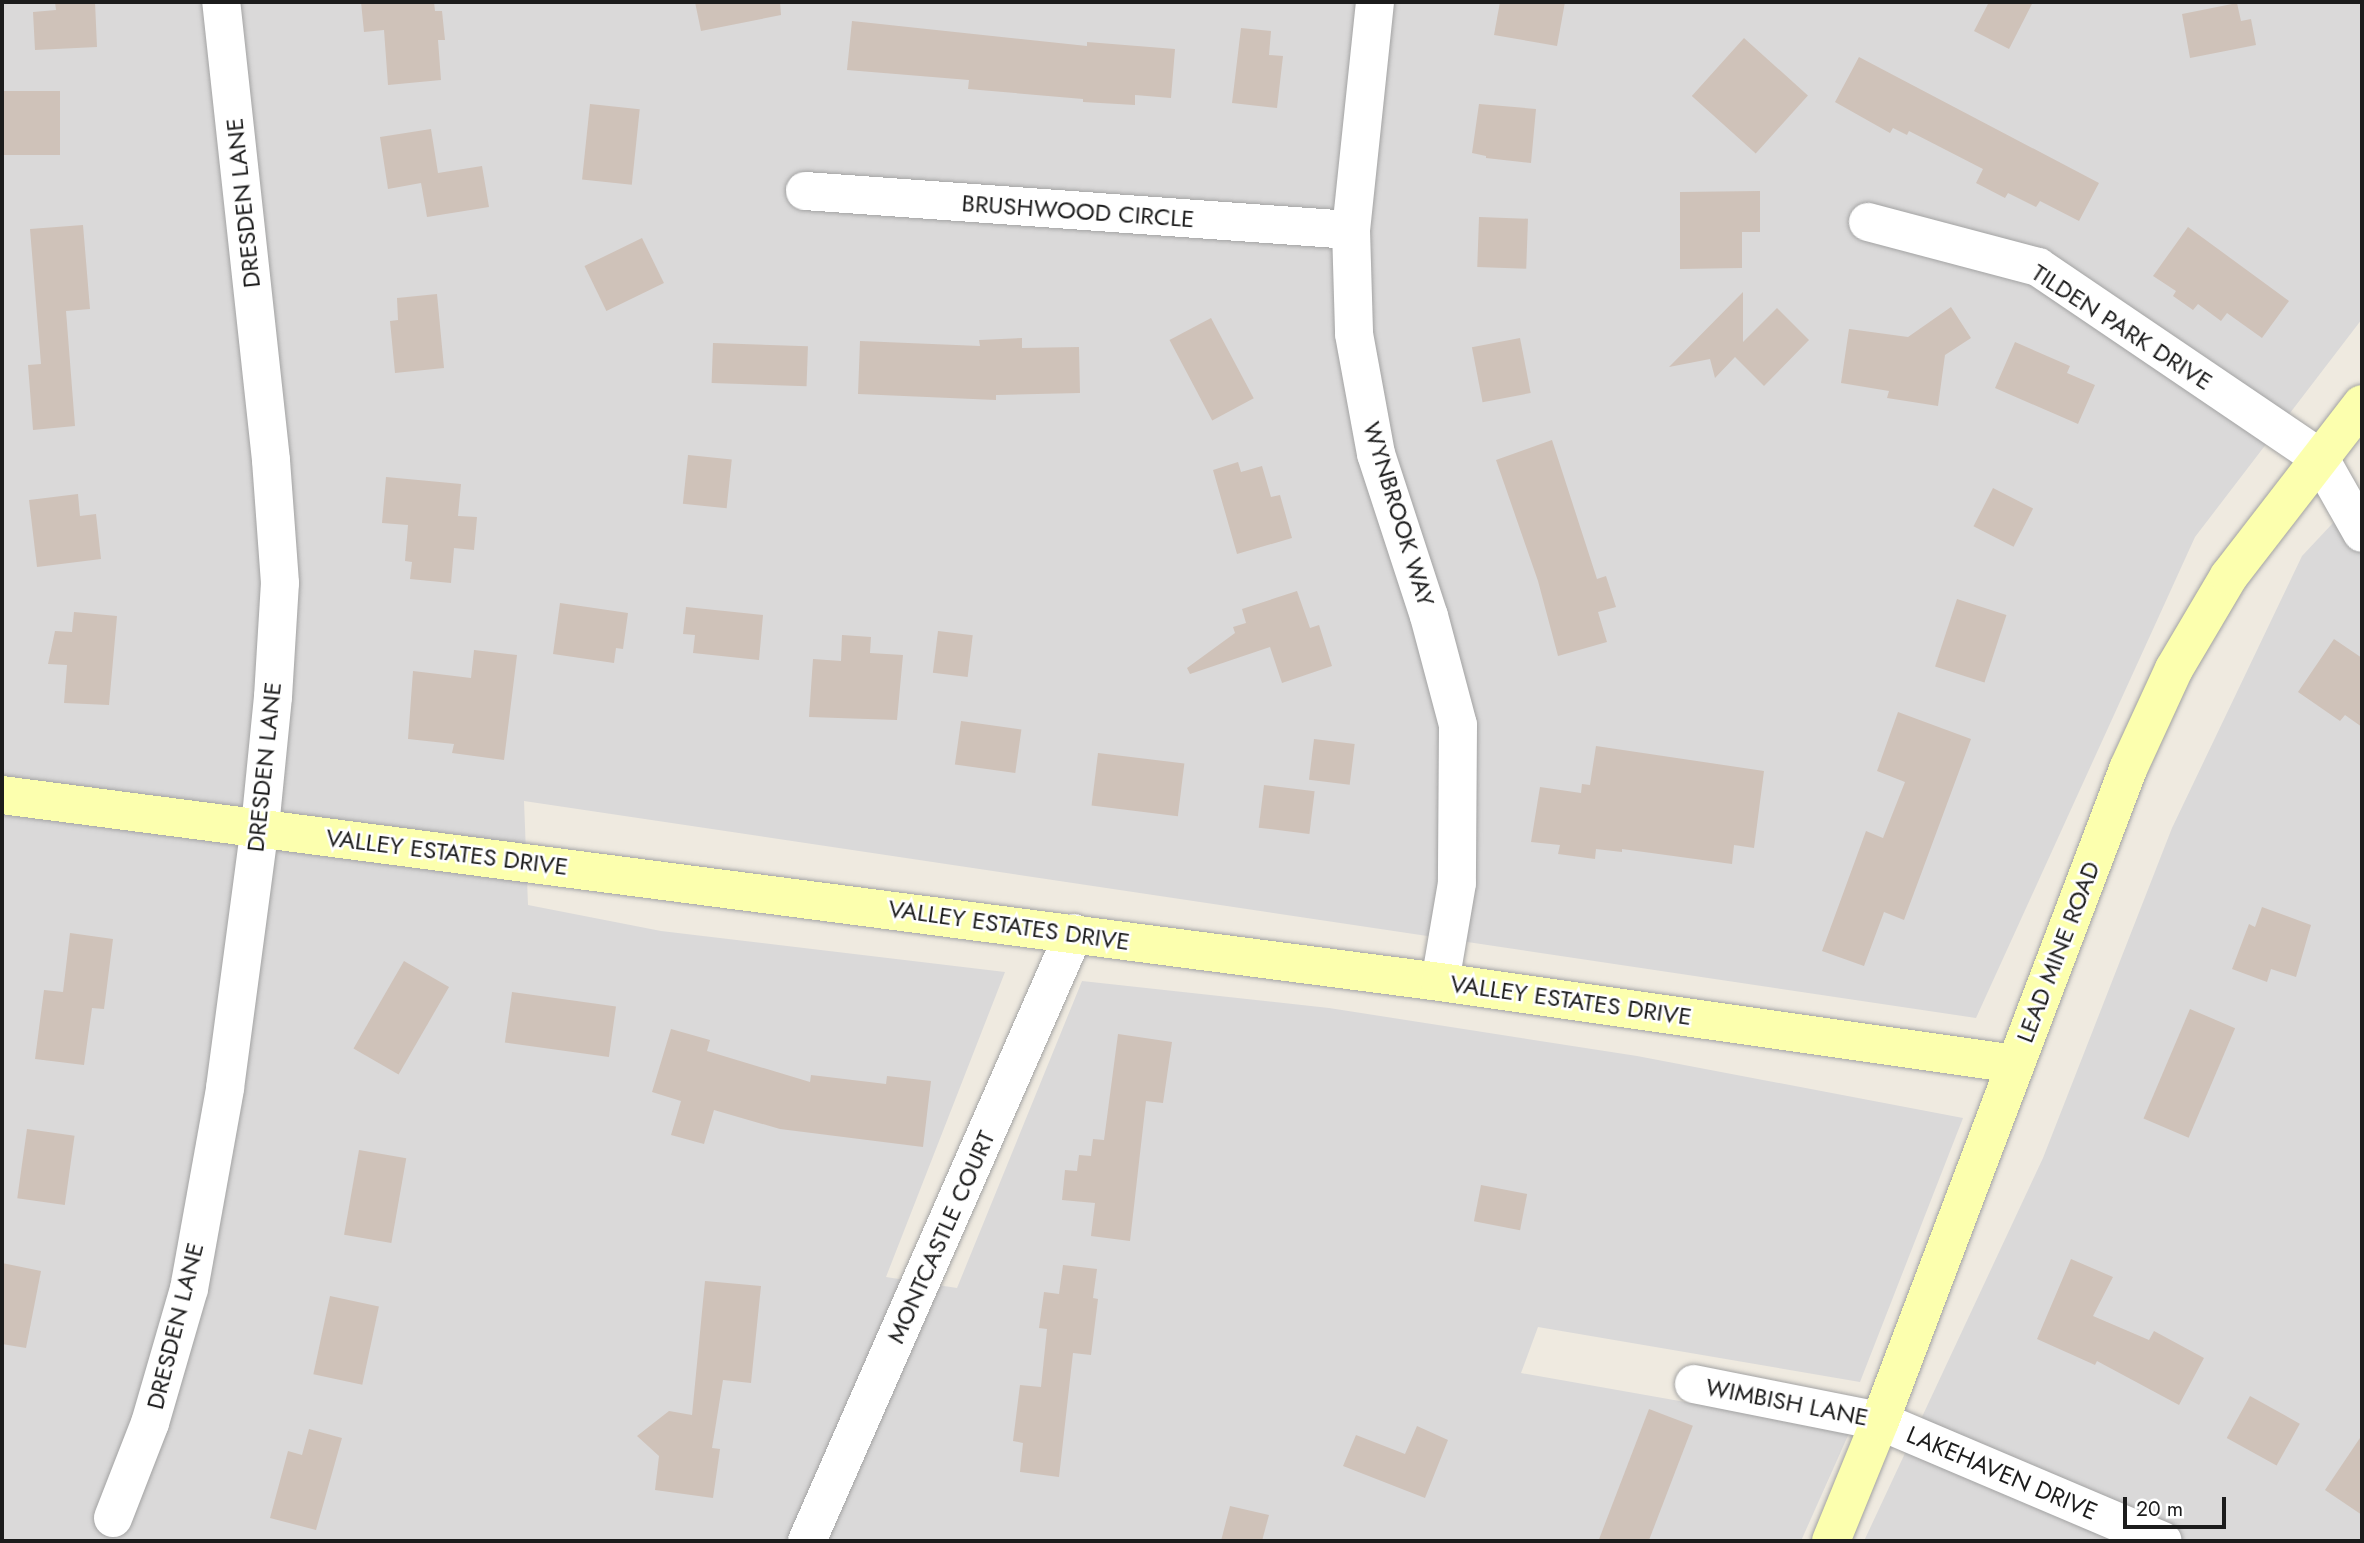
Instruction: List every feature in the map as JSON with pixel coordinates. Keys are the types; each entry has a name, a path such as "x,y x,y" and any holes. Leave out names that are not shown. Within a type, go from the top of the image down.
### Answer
{"street":[{"name":"DRESDEN LANE","path":"113,1518 150,1423 189,1289 225,1088 260,827 280,583 271,460 221,2"},
{"name":"WYNBROOK WAY","path":"1375,2 1351,230 1354,334 1376,454 1429,616 1458,725 1457,883 1440,982"},
{"name":"BRUSHWOOD CIRCLE","path":"805,191 1351,230"},
{"name":"TILDEN PARK DRIVE","path":"1868,222 2038,267 2319,457"},
{"name":"LEAD MINE ROAD","path":"1831,1541 1880,1421 2129,769 2174,669 2229,576 2362,404"},
{"path":"2319,457 2362,533"},
{"name":"VALLEY ESTATES DRIVE","path":"2,795 1074,933 2015,1064"},
{"name":"MONTCASTLE COURT","path":"807,1541 1074,933"},
{"name":"WIMBISH LANE","path":"1694,1384 1880,1421"},
{"name":"LAKEHAVEN DRIVE","path":"1880,1421 2163,1541"}],"shaded area":[{"path":"2,2 2362,2 2362,319 2195,537 1976,1018 524,801 528,905 661,931 1005,972 886,1277 957,1288 1082,981 1329,1008 1637,1056 1963,1118 1860,1382 1538,1327 1521,1373 1850,1431 1801,1541 2,1541"},
{"path":"2362,492 2362,1541 1864,1541 2043,1158 2172,828 2302,556"}],"building":[{"path":"55,2 95,2 97,47 35,50 33,12 56,10"},
{"path":"361,2 434,2 435,11 442,11 445,40 438,40 441,80 388,85 384,30 364,32"},
{"path":"695,2 780,2 781,15 701,31"},
{"path":"1500,2 1565,2 1557,46 1494,35"},
{"path":"1989,2 2033,2 2009,49 1974,31"},
{"path":"2237,3 2241,21 2251,19 2256,45 2190,58 2182,14"},
{"path":"852,21 1087,46 1087,42 1175,49 1171,98 1135,95 1135,105 1083,102 1083,99 968,89 969,80 847,70"},
{"path":"1241,28 1271,31 1269,55 1283,56 1277,108 1232,103"},
{"path":"1744,38 1808,96 1756,154 1692,96"},
{"path":"1859,57 2099,183 2079,221 2040,201 2036,207 2008,193 2005,198 1976,183 1983,169 1909,131 1907,135 1893,128 1890,133 1835,102"},
{"path":"2,91 60,91 60,155 2,155"},
{"path":"590,104 640,109 632,185 582,180"},
{"path":"1479,104 1536,109 1531,163 1486,158 1472,153"},
{"path":"431,129 438,173 482,166 489,207 427,217 421,183 388,189 380,137"},
{"path":"1760,191 1760,232 1742,232 1742,268 1680,269 1680,192"},
{"path":"1479,217 1528,219 1526,269 1477,267"},
{"path":"83,225 90,309 66,311 75,426 33,430 28,365 41,364 30,229"},
{"path":"2188,227 2289,301 2262,338 2227,313 2221,321 2198,304 2193,310 2173,296 2176,291 2153,276"},
{"path":"642,238 664,283 606,311 584,266"},
{"path":"1743,292 1743,342 1777,308 1809,340 1764,386 1735,357 1715,378 1710,359 1669,367"},
{"path":"437,294 444,368 395,373 390,321 398,320 397,298"},
{"path":"1951,307 1971,338 1945,355 1938,406 1887,398 1889,391 1841,383 1849,329 1908,337"},
{"path":"1211,318 1254,398 1212,420 1170,340"},
{"path":"1022,338 1022,348 1079,347 1080,393 996,395 996,400 858,394 860,341 980,346 979,340"},
{"path":"1520,338 1531,393 1483,402 1472,347"},
{"path":"2015,342 2070,366 2067,373 2095,385 2078,424 1995,388"},
{"path":"713,343 808,346 807,386 712,383"},
{"path":"1552,440 1597,579 1606,576 1616,607 1598,612 1607,642 1558,656 1538,581 1496,460"},
{"path":"688,455 732,460 727,508 683,504"},
{"path":"1238,462 1241,472 1262,466 1271,497 1280,495 1292,538 1237,554 1213,470"},
{"path":"386,477 461,484 458,516 477,517 474,550 454,548 451,583 410,579 412,562 405,561 408,525 382,523"},
{"path":"1993,488 2033,508 2014,547 1973,526"},
{"path":"78,494 80,516 96,514 101,559 37,567 29,500"},
{"path":"1297,591 1310,628 1319,625 1332,666 1282,683 1270,647 1190,674 1187,668 1235,633 1233,627 1246,623 1242,609"},
{"path":"1957,599 2006,615 1985,683 1935,667"},
{"path":"560,603 628,613 623,649 616,648 614,663 553,654"},
{"path":"686,607 763,615 759,660 693,653 695,635 683,634"},
{"path":"74,612 117,616 109,705 64,703 67,665 48,664 55,631 72,632"},
{"path":"938,631 973,635 968,677 933,673"},
{"path":"842,635 871,637 870,653 903,655 897,720 809,717 813,659 841,661"},
{"path":"2334,639 2362,658 2362,727 2345,715 2340,721 2298,692"},
{"path":"474,650 517,655 504,760 452,753 454,744 408,739 413,671 471,678"},
{"path":"1898,712 1971,739 1904,920 1884,912 1864,966 1822,951 1866,831 1883,838 1905,782 1877,771"},
{"path":"961,721 1021,729 1015,773 955,765"},
{"path":"1314,739 1355,744 1350,785 1309,780"},
{"path":"1596,746 1764,771 1754,848 1734,845 1732,864 1622,849 1622,852 1596,849 1595,859 1558,854 1560,845 1531,842 1540,787 1581,793 1582,784 1590,785"},
{"path":"1098,753 1184,764 1178,816 1092,806"},
{"path":"1264,785 1315,791 1309,834 1259,828"},
{"path":"2262,907 2311,925 2296,977 2271,969 2267,982 2232,969 2249,924 2255,927"},
{"path":"70,933 113,939 104,1009 92,1008 84,1065 35,1059 44,990 63,992"},
{"path":"404,961 449,987 399,1074 354,1048"},
{"path":"512,992 616,1007 609,1057 505,1043"},
{"path":"2190,1009 2235,1028 2189,1138 2144,1119"},
{"path":"671,1029 710,1040 707,1051 810,1082 811,1075 886,1084 887,1076 931,1081 923,1147 780,1129 714,1110 704,1144 671,1135 681,1101 652,1092"},
{"path":"1118,1034 1172,1042 1163,1103 1146,1101 1130,1241 1091,1236 1095,1203 1062,1200 1065,1170 1077,1171 1079,1155 1091,1156 1093,1139 1104,1140"},
{"path":"27,1129 75,1136 65,1205 17,1198"},
{"path":"359,1150 406,1158 391,1243 344,1235"},
{"path":"1481,1185 1527,1194 1520,1230 1474,1221"},
{"path":"2071,1259 2113,1277 2093,1316 2149,1340 2154,1331 2204,1358 2179,1405 2097,1361 2095,1365 2037,1339"},
{"path":"2,1263 41,1271 26,1348 2,1344"},
{"path":"1063,1265 1097,1269 1093,1298 1098,1299 1091,1355 1073,1353 1059,1477 1020,1472 1023,1443 1013,1441 1020,1385 1041,1387 1047,1329 1039,1328 1044,1292 1059,1294"},
{"path":"705,1281 761,1286 751,1383 723,1380 712,1448 720,1449 713,1498 655,1490 659,1456 637,1436 669,1411 692,1415"},
{"path":"330,1296 379,1306 362,1385 313,1374"},
{"path":"2250,1396 2300,1424 2277,1466 2227,1438"},
{"path":"1649,1409 1693,1426 1649,1541 1598,1541"},
{"path":"1417,1426 1448,1440 1425,1498 1343,1466 1356,1435 1405,1454"},
{"path":"309,1429 342,1438 316,1530 270,1518 288,1451 302,1455"},
{"path":"2362,1435 2362,1515 2325,1490"},
{"path":"1230,1506 1269,1515 1262,1541 1221,1541"}]}
